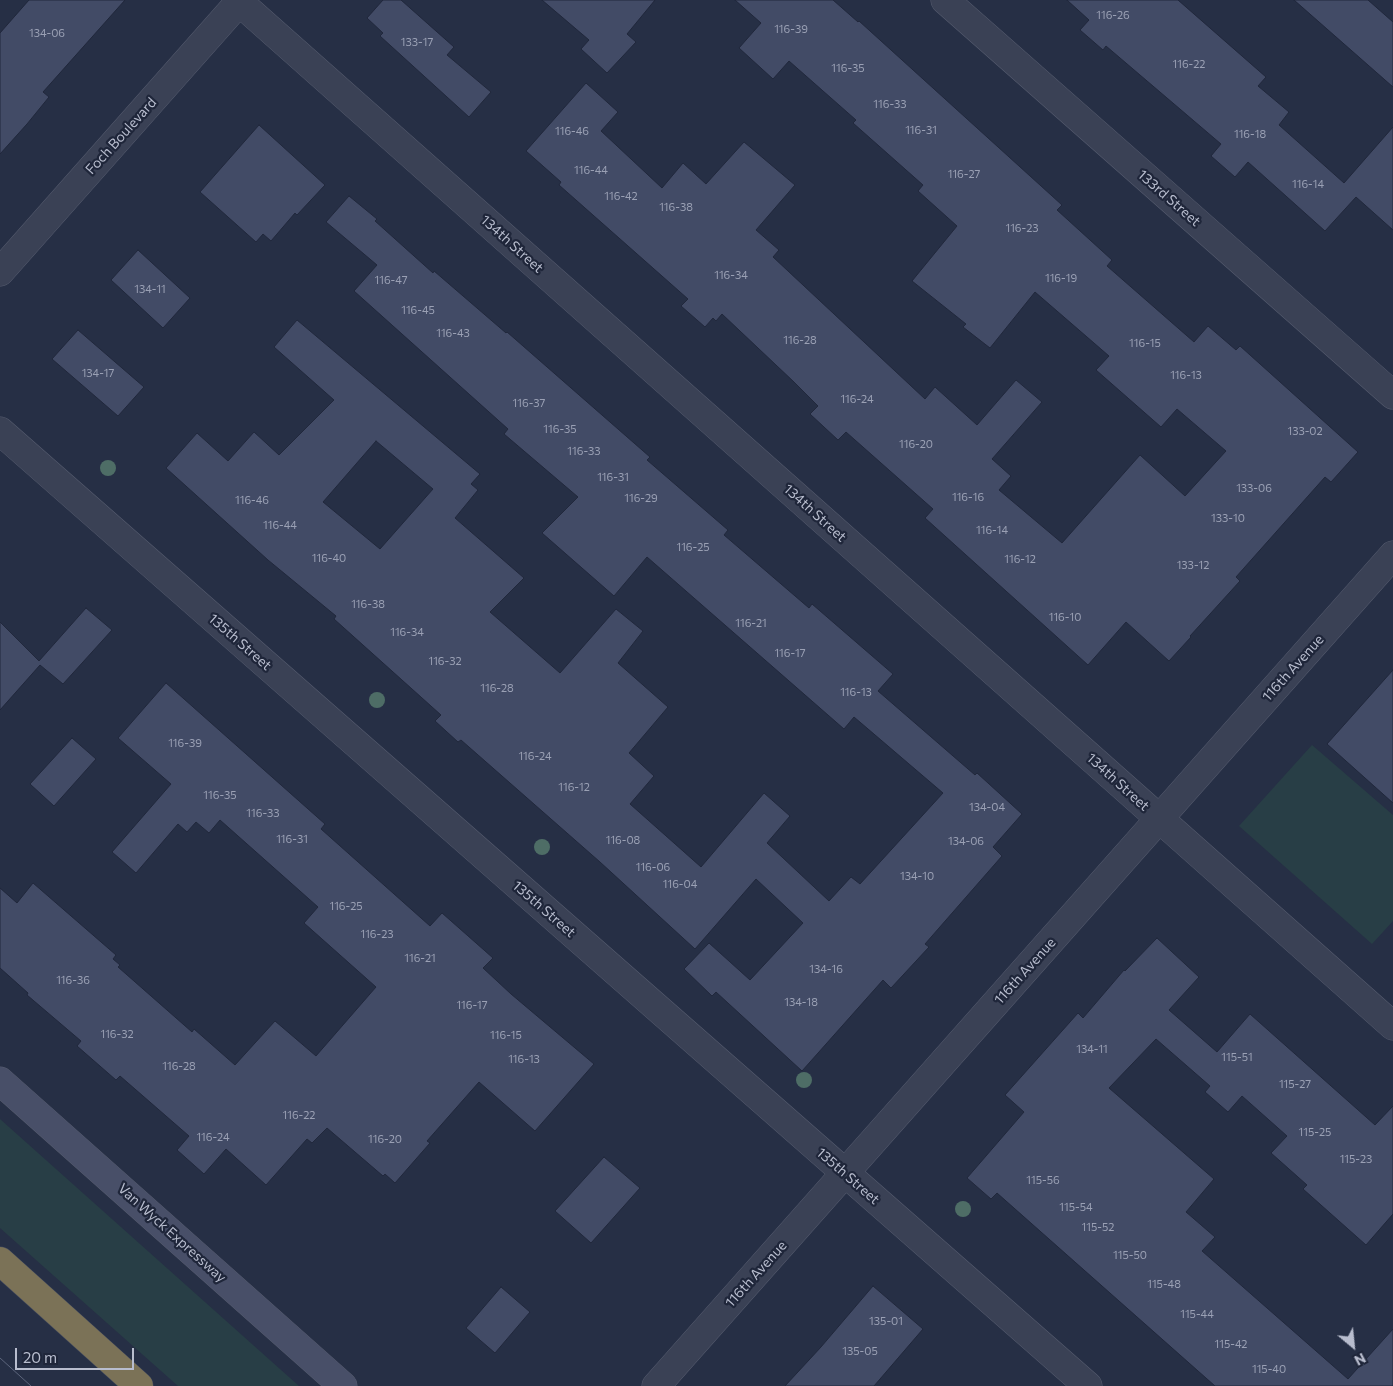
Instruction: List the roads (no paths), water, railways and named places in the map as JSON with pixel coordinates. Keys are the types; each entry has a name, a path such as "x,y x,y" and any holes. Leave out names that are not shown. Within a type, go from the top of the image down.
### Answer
{"highway":[{"path":"0,1261 139,1386"}],"main road":[{"name":"Van Wyck Expressway","path":"0,1081 344,1386"}],"street":[{"name":"133rd Street","path":"945,0 1393,396"},
{"name":"Foch Boulevard","path":"0,272 239,1"},
{"name":"134th Street","path":"239,1 1393,1026"},
{"name":"135th Street","path":"0,431 1088,1386"},
{"name":"116th Avenue","path":"656,1386 1393,555"}],"tram line":[{"path":"0,1358 31,1386"}]}
